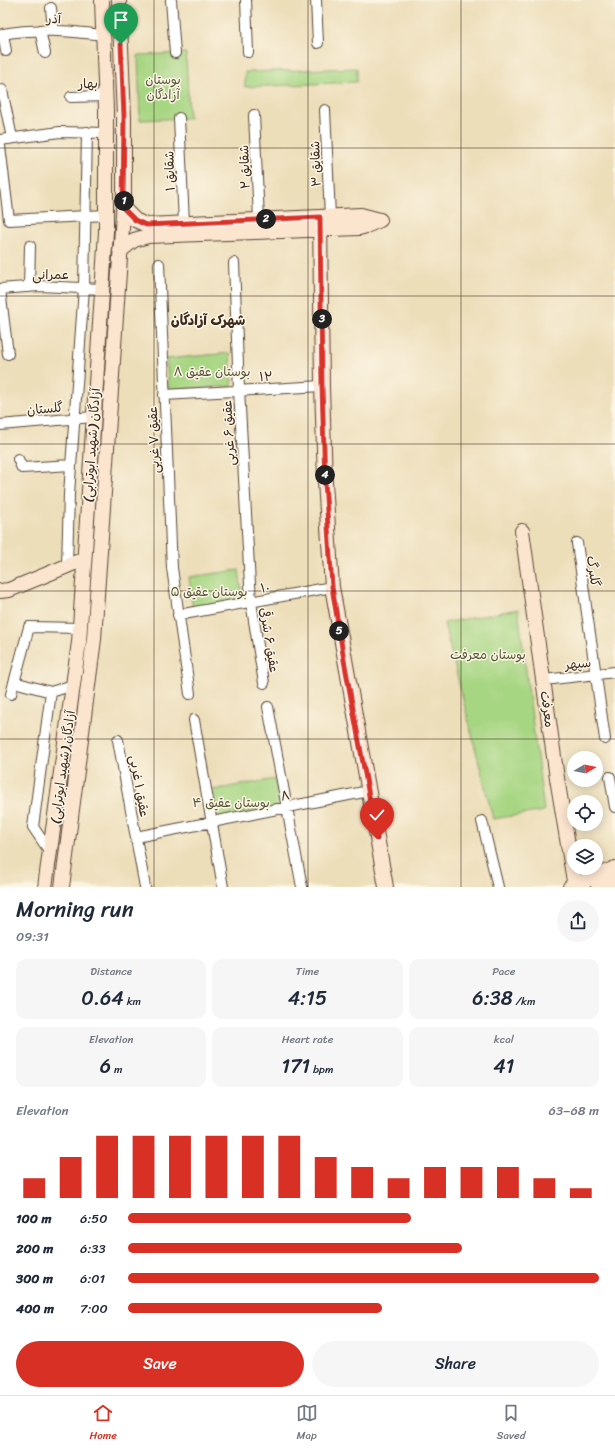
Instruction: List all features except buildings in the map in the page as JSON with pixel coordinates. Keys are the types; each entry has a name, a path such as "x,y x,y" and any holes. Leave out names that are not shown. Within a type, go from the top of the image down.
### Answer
{"main road":[{"name":"آزادگان (شهید ابوترابی)","path":"45,887 80,628 102,289 106,215 106,100 102,0"},
{"name":"آزادگان (شهید ابوترابی)","path":"62,887 94,639 123,208 123,103 119,0"},
{"path":"106,100 123,103"},
{"path":"123,208 135,220 146,225 259,219 324,221"},
{"path":"120,251 134,240 148,236 324,221"},
{"path":"324,221 322,386 325,482 332,587 386,887"},
{"name":"معرفت","path":"522,531 573,886"},
{"path":"0,591 9,590 84,559"},
{"path":"573,886 615,868"},
{"path":"598,887 615,880"}],"street":[{"path":"171,0 175,53"},
{"path":"246,0 248,52"},
{"path":"316,0 318,43"},
{"path":"51,8 53,30"},
{"path":"40,30 45,53"},
{"name":"آذر","path":"6,51 3,34 19,31 53,30 103,35"},
{"path":"2,90 12,138"},
{"name":"بهار","path":"71,97 106,100"},
{"name":"شقایق ۳","path":"324,221 325,110"},
{"name":"شقایق ۲","path":"254,115 259,219"},
{"name":"شقایق ۱","path":"179,118 184,223"},
{"path":"0,140 60,132 106,132"},
{"path":"68,566 69,494 84,288 86,132"},
{"path":"0,146 9,220 106,215"},
{"path":"29,287 30,246"},
{"name":"عقیق ۶ غربی","path":"234,262 239,390 251,602"},
{"name":"عقیق ۷ غربی","path":"159,264 172,568 190,694"},
{"name":"عمرانی","path":"0,289 29,287 102,289"},
{"path":"0,289 2,322 8,354"},
{"name":"۱۲","path":"164,394 322,386"},
{"name":"گلستان","path":"0,425 93,417"},
{"path":"18,459 22,468 71,465"},
{"name":"گلبرگ","path":"577,543 605,739"},
{"name":"۱۰","path":"178,615 332,587"},
{"name":"عقیق ۶ شرقی","path":"251,602 264,682"},
{"path":"11,694 29,627 80,628"},
{"name":"سپهر","path":"544,680 615,672"},
{"path":"14,682 51,692 73,685"},
{"path":"50,852 32,827 51,692"},
{"path":"268,707 302,887"},
{"path":"194,720 223,887"},
{"name":"عقیق ۱ غربی","path":"118,740 145,887"},
{"path":"610,777 615,807"},
{"name":"۸","path":"136,837 369,792"},
{"path":"482,821 498,887"}],"green space":[{"name":"بوستان آزادگان","path":"186,53 189,118 140,120 138,55"},
{"path":"357,68 357,82 245,87 245,72"},
{"name":"بوستان عقیق ۸","path":"230,353 232,386 169,390 166,359"},
{"name":"بوستان عقیق ۵","path":"239,570 243,602 193,610 189,577"},
{"name":"بوستان معرفت","path":"518,609 544,811 493,819 444,623"},
{"name":"بوستان عقیق ۴","path":"275,779 280,806 217,819 212,790"}],"district":[{"name":"شهرک آزادگان","path":"208,320"}],"route":[{"path":"121,44 124,117 123,208 135,220 146,225 320,217 325,482 332,587 377,839"}]}
